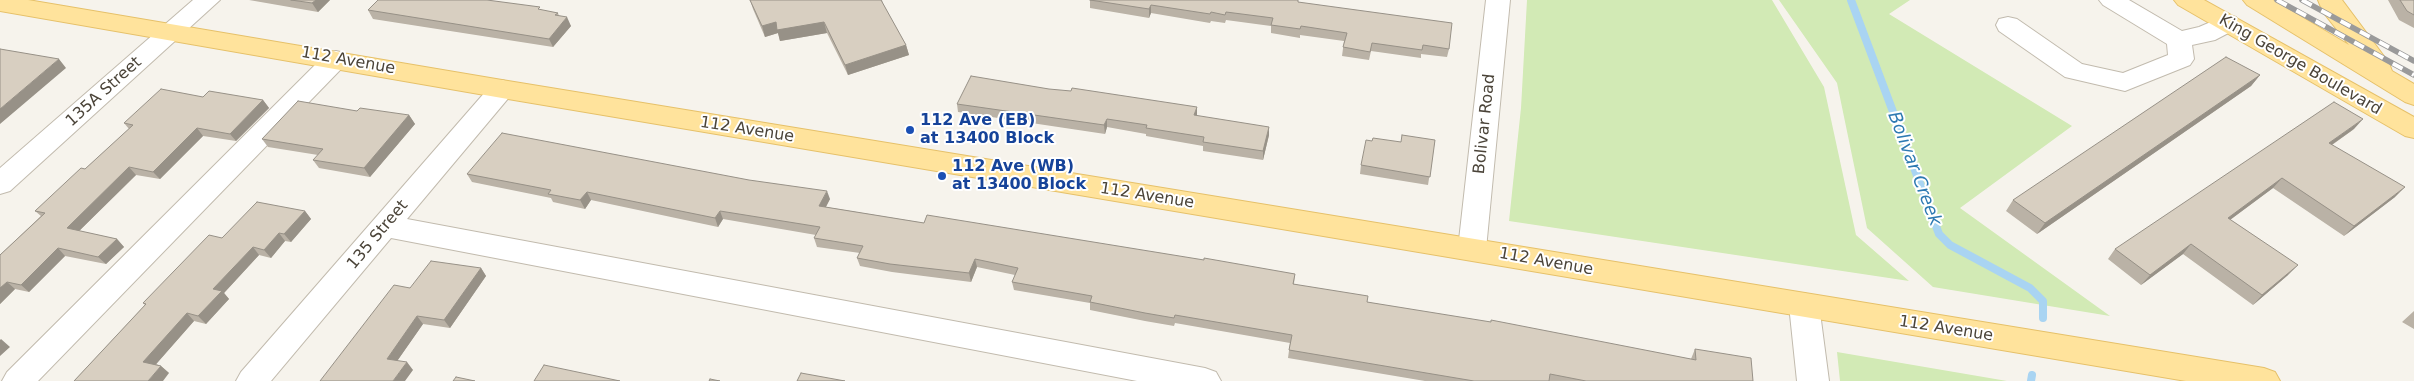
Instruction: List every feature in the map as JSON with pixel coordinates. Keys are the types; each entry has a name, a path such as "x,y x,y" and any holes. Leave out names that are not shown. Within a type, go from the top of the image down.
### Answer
{"main road":[{"name":"King George Boulevard","path":"2186,0 2414,129"},
{"path":"2222,20 2244,0"},
{"name":"King George Boulevard","path":"2255,0 2414,96"},
{"path":"2330,0 2332,6 2389,81"},
{"name":"112 Avenue","path":"4,2 502,89 1804,305 2204,376 2264,381"}],"street":[{"name":"135A Street","path":"0,184 208,0"},
{"name":"Bolivar Road","path":"1472,249 1498,0"},
{"path":"2111,0 2179,40 2206,34 2222,20"},
{"path":"2008,25 2074,71 2124,82 2181,59 2179,40"},
{"path":"18,381 336,59"},
{"name":"135 Street","path":"252,381 502,89"},
{"path":"386,226 1205,381"},
{"path":"1804,305 1813,381"}],"green space":[{"path":"1527,0 1772,0 1824,87 1856,235 1909,281 1509,221 1521,108"},
{"path":"1779,0 1910,0 1889,14 2072,126 1960,208 2110,316 1933,287 1867,228 1837,83"},
{"path":"1837,352 2007,381 1840,381"}],"building":[{"path":"291,0 316,0 312,3"},
{"path":"378,0 487,0 540,7 538,9 567,17 549,39 368,10"},
{"path":"750,0 881,0 906,45 845,65 824,22 777,30 776,22 762,26"},
{"path":"1090,0 1298,0 1298,2 1452,23 1449,49 1423,45 1422,50 1372,43 1370,52 1343,47 1347,33 1301,26 1300,29 1271,25 1273,18 1226,12 1225,15 1211,12 1210,14 1151,5 1149,9"},
{"path":"2400,0 2414,0 2414,15 2407,11"},
{"path":"0,49 59,59 0,109"},
{"path":"2226,57 2260,75 2045,223 2013,200"},
{"path":"971,76 1049,89 1071,91 1072,88 1197,107 1194,115 1269,127 1263,151 1203,142 1204,137 1146,128 1147,125 1107,119 1104,125 957,104"},
{"path":"161,89 203,97 209,91 263,100 230,134 197,128 153,172 129,167 67,228 117,239 98,257 58,248 21,285 7,282 0,288 0,255 45,213 35,211 81,168 85,169 133,125 124,123"},
{"path":"298,101 357,111 360,108 409,115 364,168 313,160 323,149 262,139"},
{"path":"2334,102 2363,119 2329,143 2405,187 2354,226 2282,178 2228,218 2298,265 2262,295 2191,244 2150,275 2115,249"},
{"path":"502,133 749,180 827,191 819,206 924,223 927,215 1204,260 1204,258 1295,274 1293,284 1368,296 1367,302 1491,322 1491,320 1696,360 1695,349 1751,358 1753,381 1586,381 1550,374 1549,381 1474,381 1289,350 1292,335 1175,315 1174,318 1145,313 1090,302 1092,296 1012,282 1018,268 975,259 969,273 890,264 857,258 863,246 814,238 820,227 720,211 715,218 587,192 580,200 548,194 551,190 467,174"},
{"path":"1402,135 1435,140 1430,177 1361,165 1366,140 1372,141 1373,138 1401,142"},
{"path":"257,202 305,211 284,234 279,233 264,250 253,247 213,289 222,291 198,316 187,313 143,362 161,366 148,381 74,381 146,304 143,303 209,235 222,238"},
{"path":"431,261 481,268 444,320 417,316 387,359 407,362 393,381 320,381 394,285 410,288"},
{"path":"544,365 620,381 534,381"},
{"path":"801,373 845,381 797,381"},
{"path":"456,377 475,381 453,381"}],"waterway":[{"name":"Bolivar Creek","path":"1851,0 1939,234 1950,245 2030,288 2043,301 2043,318"},
{"name":"Bolivar Creek","path":"2031,381 2032,375"}],"railway":[{"path":"2277,0 2414,75"},
{"path":"2302,0 2414,61"}],"place":[{"name":"112 Ave (EB) at 13400 Block","path":"910,130"},
{"name":"112 Ave (WB) at 13400 Block","path":"942,176"}]}
